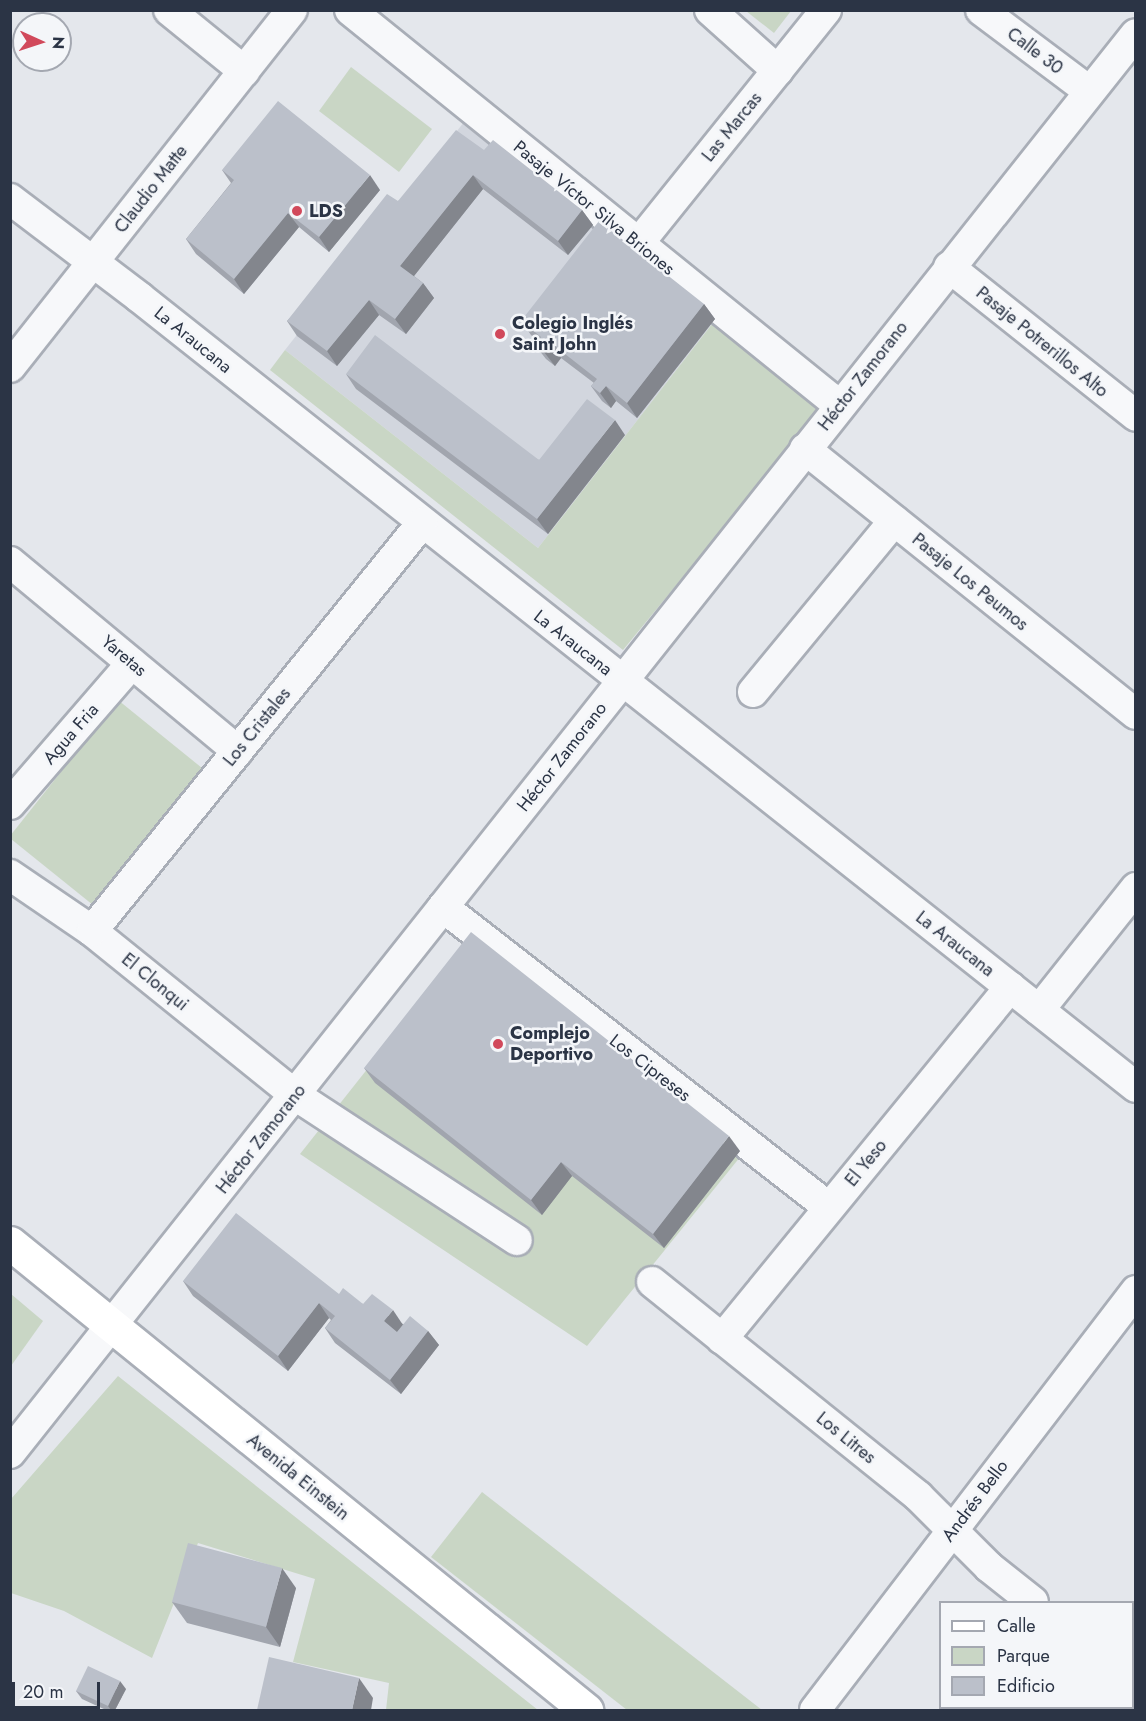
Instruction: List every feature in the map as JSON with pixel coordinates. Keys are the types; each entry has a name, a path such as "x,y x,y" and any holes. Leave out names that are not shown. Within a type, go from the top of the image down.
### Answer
{"main road":[{"name":"Avenida Einstein","path":"10,1243 586,1710"}],"street":[{"path":"169,10 244,71"},
{"name":"Claudio Matte","path":"10,367 292,10"},
{"name":"Pasaje Víctor Silva Briones","path":"350,10 839,405"},
{"path":"711,10 778,71"},
{"name":"Las Marcas","path":"638,244 826,10"},
{"name":"Calle 30","path":"981,10 1089,91"},
{"name":"Héctor Zamorano","path":"10,1453 839,405 1136,34"},
{"name":"La Araucana","path":"10,199 92,264 148,304 1136,1087"},
{"name":"Pasaje Potrerillos Alto","path":"949,267 1136,416"},
{"name":"Pasaje Los Peumos","path":"805,449 1136,714"},
{"path":"753,692 894,521"},
{"name":"Los Cristales","path":"92,931 422,523"},
{"name":"Yaretas","path":"10,562 238,751"},
{"name":"Agua Fria","path":"10,804 132,663"},
{"name":"El Clonqui","path":"10,875 92,931 295,1095 517,1240"},
{"path":"1039,1010 1136,888"},
{"name":"Los Cipreses","path":"443,907 829,1208"},
{"name":"El Yeso","path":"722,1339 1010,987"},
{"name":"Los Litres","path":"651,1282 918,1496 990,1567 1032,1601"},
{"name":"Andrés Bello","path":"815,1710 1136,1291"}],"shaded area":[{"name":"Colegio Inglés Saint John","path":"464,122 716,319 538,548 285,350"}],"green space":[{"path":"746,11 791,11 774,33"},
{"path":"351,67 432,129 399,172 319,111"},
{"path":"716,319 825,404 623,650 270,370 285,350 538,548"},
{"path":"118,700 202,768 93,905 10,836"},
{"name":"Complejo Deportivo","path":"471,938 745,1151 587,1346 300,1154"},
{"path":"11,1294 43,1321 11,1366"},
{"path":"118,1376 538,1710 386,1710 389,1683 293,1662 315,1579 198,1543 152,1658 64,1611 11,1593 11,1499"},
{"path":"482,1492 762,1710 627,1710 431,1557"}],"building":[{"name":"LDS","path":"278,101 370,175 319,237 288,213 234,279 186,239 234,180 222,170"},
{"path":"456,130 484,150 493,140 582,210 558,241 473,175 400,266 423,283 395,319 369,300 327,351 287,321 387,194 398,201"},
{"path":"599,221 704,304 627,403 606,386 600,393 591,386 597,379 551,343 544,352 535,345 541,337 521,321"},
{"path":"375,335 539,460 587,399 615,420 537,519 346,374"},
{"path":"471,932 729,1136 653,1234 561,1162 531,1200 364,1068"},
{"path":"236,1213 339,1294 343,1288 363,1304 372,1294 393,1310 384,1321 397,1332 410,1316 428,1331 390,1380 325,1328 335,1316 319,1303 278,1356 183,1281"},
{"path":"188,1543 282,1568 266,1627 172,1602"},
{"path":"269,1657 359,1678 352,1710 257,1710"},
{"path":"88,1666 120,1681 108,1706 76,1691"}],"place":[{"name":"LDS","path":"297,211"},
{"name":"Colegio Inglés Saint John","path":"500,334"},
{"name":"Complejo Deportivo","path":"498,1044"}]}
